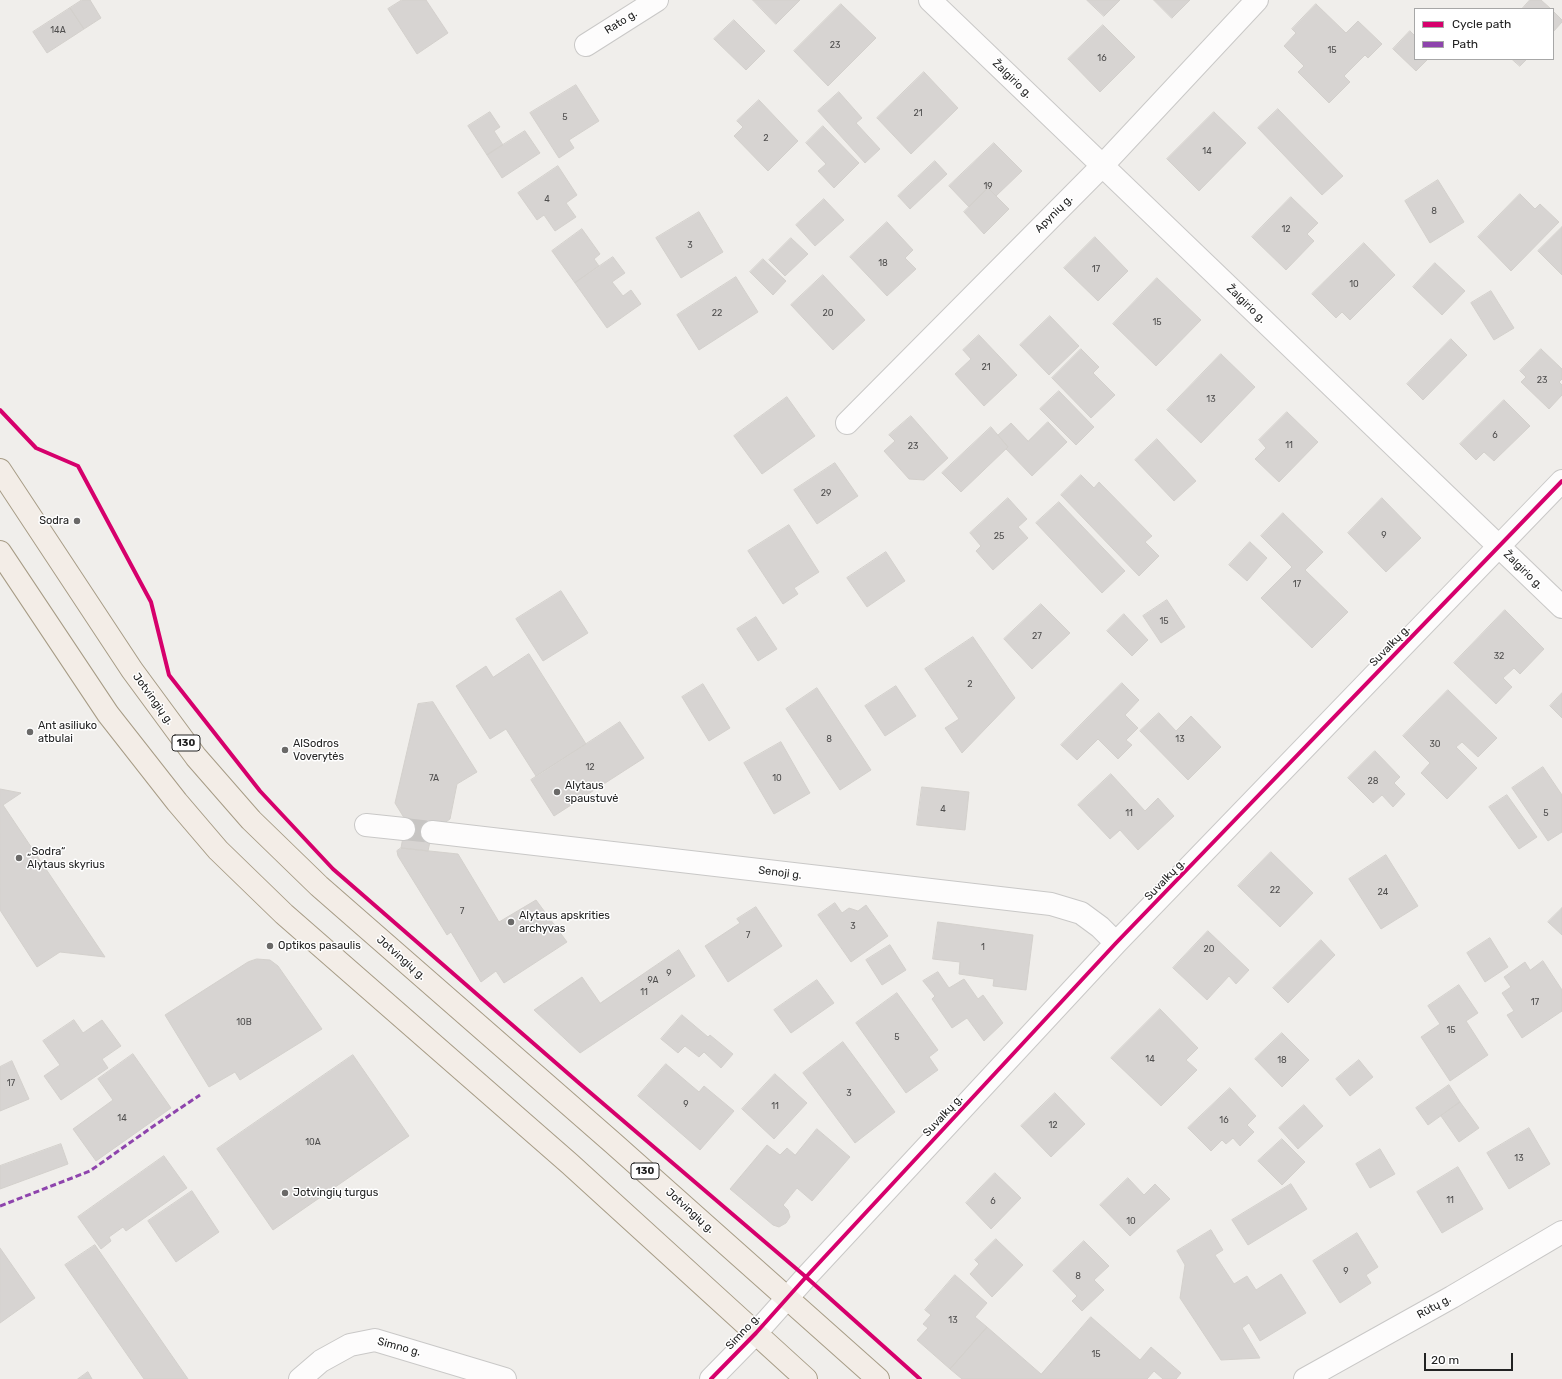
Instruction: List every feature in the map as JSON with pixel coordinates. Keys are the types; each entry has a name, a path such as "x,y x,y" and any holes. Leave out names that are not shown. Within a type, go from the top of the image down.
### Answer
{"main road":[{"name":"Jotvingių g.","path":"0,470 132,670 196,757 251,820 319,886 787,1297 878,1379"},
{"path":"0,552 108,714 177,802 218,850 284,914 570,1164 806,1379"}],"street":[{"name":"Rato g.","path":"586,45 657,0"},
{"name":"Žalgirio g.","path":"930,0 1562,607"},
{"name":"Apynių g.","path":"847,423 1102,166 1257,0"},
{"name":"Suvalkų g.","path":"787,1297 1116,943 1562,481"},
{"path":"366,826 404,829"},
{"name":"Senoji g.","path":"432,832 1051,904 1081,913 1100,927 1116,943"},
{"name":"Rūtų g.","path":"1305,1379 1452,1297 1562,1232"},
{"name":"Simno g.","path":"711,1379 787,1297"},
{"name":"Simno g.","path":"300,1379 321,1361 350,1345 375,1340 505,1379"}],"building":[{"path":"82,0 90,0 101,18 84,29 70,8"},
{"path":"402,0 426,0 448,33 417,54 388,9"},
{"path":"753,0 800,0 776,24"},
{"path":"1087,0 1120,0 1104,16"},
{"path":"1154,0 1190,0 1172,18"},
{"path":"1530,0 1541,0 1550,8 1523,8"},
{"path":"841,4 876,38 828,86 794,51"},
{"path":"1316,4 1346,33 1358,21 1382,44 1368,58 1365,55 1344,76 1350,82 1329,103 1298,72 1304,66 1284,46 1296,33 1292,29"},
{"path":"70,8 84,29 47,53 33,32"},
{"path":"1554,12 1562,20 1554,31"},
{"path":"734,20 765,51 746,70 714,39"},
{"path":"1103,25 1135,57 1100,92 1068,59"},
{"path":"1410,31 1414,35 1414,60 1427,60 1416,71 1393,49"},
{"path":"1513,60 1526,60 1520,66"},
{"path":"924,72 958,108 911,154 877,118"},
{"path":"576,85 599,121 569,140 574,148 559,158 530,113"},
{"path":"839,92 862,118 856,123 880,149 865,163 818,111"},
{"path":"759,100 798,141 768,171 734,136 743,127 737,121"},
{"path":"1278,109 1343,176 1322,195 1258,128"},
{"path":"490,112 500,127 494,131 503,145 487,155 468,126"},
{"path":"1214,112 1246,143 1199,191 1167,159"},
{"path":"823,126 859,163 834,188 818,171 826,164 806,143"},
{"path":"525,131 540,153 502,178 487,155"},
{"path":"994,143 1022,171 996,196 988,188 969,207 949,186"},
{"path":"935,161 947,174 910,209 898,196"},
{"path":"558,166 577,195 566,203 576,217 555,231 544,215 537,220 518,193"},
{"path":"1438,180 1464,222 1430,243 1405,201"},
{"path":"988,188 1009,209 984,234 964,212"},
{"path":"1520,194 1535,209 1540,204 1559,222 1511,271 1478,237"},
{"path":"1291,197 1318,223 1307,234 1314,241 1286,270 1252,237"},
{"path":"824,199 844,220 815,246 796,225"},
{"path":"699,212 723,252 681,278 656,238"},
{"path":"887,222 913,250 905,258 916,269 887,296 850,257"},
{"path":"1562,227 1562,275 1538,251"},
{"path":"582,229 600,254 594,259 599,266 575,283 552,251"},
{"path":"1095,237 1128,271 1098,301 1064,268"},
{"path":"791,238 808,254 785,276 769,260"},
{"path":"1364,243 1395,275 1350,320 1342,312 1336,318 1312,294"},
{"path":"613,257 625,273 612,282 623,296 631,290 641,304 607,328 575,283"},
{"path":"763,259 786,281 773,295 750,272"},
{"path":"1435,263 1465,291 1442,315 1413,287"},
{"path":"823,275 865,320 833,350 791,305"},
{"path":"736,277 758,312 699,350 677,315"},
{"path":"1157,278 1201,320 1156,366 1113,324"},
{"path":"1491,291 1514,328 1494,340 1471,303"},
{"path":"1050,316 1079,346 1049,375 1020,345"},
{"path":"979,335 1017,375 984,406 955,374 971,359 963,350"},
{"path":"1451,339 1467,355 1423,400 1407,384"},
{"path":"1081,349 1099,367 1093,373 1115,395 1091,418 1052,378"},
{"path":"1541,349 1562,369 1562,379 1559,382 1562,385 1562,395 1549,409 1521,382 1526,377 1520,371"},
{"path":"1221,354 1255,387 1201,443 1167,410"},
{"path":"1059,391 1094,427 1076,445 1040,409"},
{"path":"787,397 815,436 762,474 734,436"},
{"path":"1504,400 1530,426 1494,461 1484,452 1476,460 1460,444"},
{"path":"1287,412 1318,442 1279,482 1255,459 1266,448 1259,440"},
{"path":"911,416 948,458 924,480 909,479 884,451 895,441 889,435"},
{"path":"1048,422 1067,442 1032,476 1006,449 1008,447 998,435 1011,423 1028,441"},
{"path":"991,427 1008,447 961,492 942,473"},
{"path":"1157,439 1196,481 1174,501 1135,460"},
{"path":"835,463 858,496 817,524 794,490"},
{"path":"1081,475 1094,488 1099,482 1152,536 1145,542 1159,556 1139,576 1061,495"},
{"path":"1008,498 1027,519 1018,527 1028,538 993,570 976,551 981,546 970,533"},
{"path":"1382,498 1421,538 1386,572 1348,533"},
{"path":"1059,502 1125,571 1102,593 1036,523"},
{"path":"1283,513 1323,552 1305,570 1348,612 1312,648 1261,598 1292,567 1261,536"},
{"path":"789,525 819,572 794,588 798,594 783,604 748,551"},
{"path":"1250,542 1267,558 1247,581 1229,565"},
{"path":"886,552 905,581 867,607 847,578"},
{"path":"561,591 588,633 543,661 516,619"},
{"path":"1167,600 1185,627 1161,643 1143,616"},
{"path":"1041,604 1070,633 1032,669 1004,639"},
{"path":"1505,610 1544,649 1520,674 1514,668 1503,678 1512,687 1496,704 1454,663"},
{"path":"1124,614 1148,640 1132,656 1107,631"},
{"path":"756,617 777,649 758,661 737,629"},
{"path":"973,637 1015,698 962,753 945,728 959,719 925,669"},
{"path":"529,654 586,744 536,776 506,729 490,739 456,686 486,666 493,677"},
{"path":"1122,683 1139,700 1125,715 1138,728 1126,740 1132,745 1118,759 1098,739 1077,760 1061,745"},
{"path":"703,684 730,728 709,741 682,697"},
{"path":"896,686 916,716 885,736 865,706"},
{"path":"817,688 871,770 840,790 786,709"},
{"path":"1448,690 1497,738 1478,757 1462,742 1456,747 1477,768 1447,799 1421,773 1430,763 1403,736"},
{"path":"1562,693 1562,718 1550,706"},
{"path":"433,702 477,772 457,784 450,819 432,832 428,851 401,848 406,821 395,803 418,704"},
{"path":"1159,713 1176,731 1191,716 1221,747 1188,780 1140,731"},
{"path":"620,722 644,758 554,816 531,780"},
{"path":"781,742 810,793 774,814 744,763"},
{"path":"1375,751 1400,777 1394,783 1405,794 1393,807 1382,795 1373,803 1348,778"},
{"path":"1543,767 1562,795 1562,832 1548,841 1512,788"},
{"path":"1111,774 1145,811 1158,798 1174,816 1138,850 1120,830 1110,839 1078,805"},
{"path":"922,787 969,792 965,830 917,825"},
{"name":"„Sodra“ Alytaus skyrius","path":"0,789 21,793 3,805 105,957 60,952 37,967 0,910"},
{"path":"1507,795 1537,837 1519,849 1489,807"},
{"path":"401,848 458,854 499,922 536,900 567,942 504,983 496,971 481,982 451,932 447,935 398,856 397,851"},
{"path":"1271,852 1313,893 1280,927 1238,886"},
{"path":"1386,855 1418,906 1381,929 1349,879"},
{"path":"835,903 842,913 849,908 858,911 866,905 888,936 851,962 818,915"},
{"path":"756,907 782,946 728,982 705,946 740,923 737,919"},
{"path":"1562,908 1562,935 1548,922"},
{"path":"938,922 1033,935 1026,990 993,986 994,979 959,974 960,962 933,959"},
{"path":"1208,931 1249,970 1236,984 1229,976 1207,1000 1173,968"},
{"path":"1490,938 1508,967 1485,982 1467,953"},
{"path":"1321,940 1335,955 1288,1003 1273,988"},
{"path":"890,945 906,970 882,985 866,960"},
{"path":"679,950 695,976 580,1053 534,1010 582,977 600,1003"},
{"path":"257,959 270,960 278,966 322,1029 240,1080 235,1072 209,1087 165,1015 248,962"},
{"path":"1543,961 1562,990 1562,1011 1522,1038 1507,1015 1514,1011 1502,993 1511,987 1504,977 1525,962 1530,970"},
{"path":"938,972 949,988 964,979 978,999 983,995 1003,1023 984,1041 967,1018 952,1028 932,999 935,996 923,981"},
{"path":"817,980 834,1003 791,1033 774,1010"},
{"path":"1459,985 1478,1013 1466,1021 1488,1055 1450,1081 1421,1037 1440,1024 1428,1006"},
{"path":"897,993 938,1050 929,1057 938,1070 906,1093 856,1023"},
{"path":"1160,1009 1198,1048 1186,1060 1197,1070 1161,1106 1111,1058"},
{"path":"682,1015 708,1037 710,1035 733,1054 721,1068 704,1052 699,1057 685,1046 678,1053 661,1039"},
{"path":"74,1020 83,1033 102,1020 121,1046 102,1059 108,1068 61,1100 44,1076 60,1065 43,1041"},
{"path":"1282,1033 1309,1060 1282,1087 1255,1059"},
{"path":"843,1042 895,1112 855,1143 803,1073"},
{"path":"133,1054 171,1108 96,1161 73,1129 113,1100 98,1079"},
{"path":"353,1055 409,1136 273,1230 217,1149"},
{"path":"1359,1060 1373,1077 1350,1096 1336,1079"},
{"path":"12,1061 29,1099 0,1111 0,1067"},
{"path":"666,1064 699,1092 704,1086 734,1111 700,1150 638,1096"},
{"path":"775,1074 807,1103 774,1139 742,1109"},
{"path":"1449,1085 1460,1102 1428,1125 1416,1108"},
{"path":"1230,1088 1256,1116 1247,1125 1254,1132 1240,1146 1233,1138 1226,1144 1222,1140 1211,1151 1188,1128"},
{"path":"1055,1093 1085,1124 1051,1157 1021,1126"},
{"path":"1460,1102 1479,1128 1459,1142 1441,1116"},
{"path":"1304,1105 1323,1126 1298,1149 1279,1128"},
{"path":"1529,1128 1550,1164 1509,1189 1487,1153"},
{"path":"817,1129 850,1157 812,1201 797,1188 783,1205 788,1210 790,1217 786,1223 779,1227 773,1225 730,1189 767,1145 780,1155 787,1148 795,1155"},
{"path":"1282,1139 1305,1162 1282,1185 1258,1161"},
{"path":"61,1144 68,1164 0,1189 0,1166"},
{"path":"1380,1149 1395,1174 1370,1188 1356,1164"},
{"path":"164,1156 187,1188 126,1231 123,1227 109,1237 111,1241 101,1249 78,1217"},
{"path":"1458,1167 1483,1209 1442,1233 1417,1192"},
{"path":"995,1173 1021,1198 991,1229 966,1203"},
{"path":"1128,1178 1144,1195 1155,1184 1170,1199 1130,1236 1100,1205"},
{"path":"1291,1184 1307,1209 1248,1245 1232,1220"},
{"path":"192,1191 219,1232 176,1262 148,1221"},
{"path":"1211,1230 1223,1250 1215,1255 1234,1284 1247,1276 1256,1290 1281,1274 1306,1313 1260,1341 1249,1323 1242,1328 1260,1358 1221,1360 1180,1298 1185,1265 1177,1251"},
{"path":"1357,1233 1378,1267 1366,1275 1371,1283 1340,1303 1313,1261"},
{"path":"996,1239 1023,1265 992,1297 970,1274 979,1264 975,1260"},
{"path":"1084,1241 1109,1266 1094,1280 1104,1290 1082,1311 1072,1301 1077,1296 1053,1271"},
{"path":"95,1245 188,1379 144,1379 65,1265"},
{"path":"0,1248 35,1298 0,1323"},
{"path":"955,1275 987,1303 975,1317 987,1327 950,1369 917,1340 928,1328 923,1324 931,1315 925,1310"},
{"path":"1091,1317 1140,1360 1151,1347 1181,1373 1176,1379 1163,1379 1154,1371 1147,1379 962,1379 950,1369 987,1327 1041,1374"},
{"path":"88,1372 92,1379 78,1379"}],"tunnel":[{"path":"404,829 432,832"}],"marked path":[{"path":"0,1206 90,1171 200,1095"}],"cycle path":[{"path":"0,410 36,448 78,466 151,602 169,675 260,791 333,869 579,1083 806,1277 920,1379"},
{"path":"711,1379 756,1333 806,1277 1116,943 1562,481"}],"place":[{"name":"Sodra","path":"77,521"},
{"name":"Ant asiliuko atbulai","path":"30,732"},
{"name":"AlSodros Voverytės","path":"285,750"},
{"name":"Alytaus spaustuvė","path":"557,792"},
{"name":"„Sodra“ Alytaus skyrius","path":"19,858"},
{"name":"Alytaus apskrities archyvas","path":"511,922"},
{"name":"Optikos pasaulis","path":"270,946"},
{"name":"Jotvingių turgus","path":"285,1193"}]}
